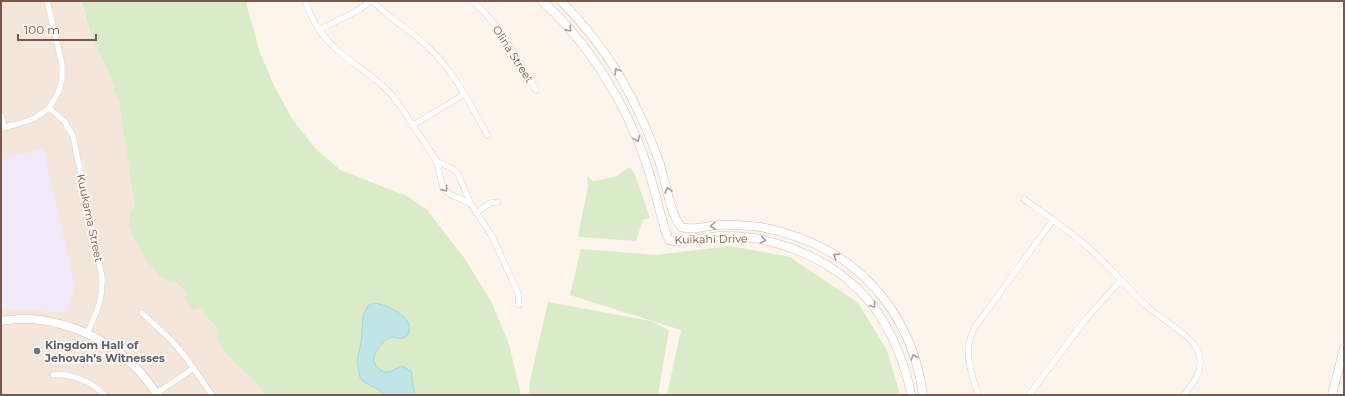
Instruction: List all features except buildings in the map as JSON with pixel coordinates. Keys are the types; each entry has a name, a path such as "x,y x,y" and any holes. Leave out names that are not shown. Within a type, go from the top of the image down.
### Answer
{"main road":[{"name":"Kuikahi Drive","path":"542,1 579,41 607,79 629,120 646,163 669,240 677,242 722,236 757,238 800,251 824,262 858,287 879,312 888,327 904,365 911,395"},
{"name":"Kuikahi Drive","path":"561,1 576,16 601,47 623,79 641,114 660,162 675,217 681,227 688,228 730,224 761,227 786,233 805,240 836,255 867,278 894,313 914,356 923,395"},
{"path":"1,321 17,319 37,320 65,325 87,334 103,342 137,368 156,394"},
{"path":"1332,395 1344,348"}],"street":[{"path":"1,115 2,128 29,121 49,108 58,93 62,71 47,1"},
{"path":"305,1 308,10 319,30 332,45 385,88 398,103 436,161 441,175 441,184 444,190 471,204"},
{"path":"319,30 357,11 372,1 428,47 446,67 465,94 487,136"},
{"name":"Olina Street","path":"475,2 502,33 536,90"},
{"path":"413,125 465,94"},
{"name":"Kuukama Street","path":"49,108 64,121 72,136 102,277 102,300 87,334"},
{"path":"436,161 453,169 458,174 471,204 493,238 518,293 519,305"},
{"path":"1024,199 1088,247 1152,311 1191,340 1195,345 1200,358 1199,371 1198,377 1184,395"},
{"path":"476,213 490,203 498,202"},
{"path":"978,395 968,356 970,336 1052,220"},
{"path":"1029,395 1085,320 1121,280"},
{"path":"142,313 172,341 194,368 212,395"},
{"path":"156,394 194,368"},
{"path":"53,375 68,374 79,378 90,383 105,395"}],"shaded area":[{"path":"1,1 80,1 92,37 108,71 119,104 137,214 167,272 225,337 252,375 264,395 1,395"},
{"path":"43,148 75,286 67,313 7,309 1,310 1,160"}],"green space":[{"path":"81,1 247,1 247,6 260,53 274,85 292,119 315,148 340,170 407,196 427,210 465,259 491,301 509,344 521,395 264,395 251,377 225,352 217,337 216,327 199,308 192,310 184,298 188,295 176,282 170,282 164,279 151,266 139,249 131,232 129,225 130,214 135,205 119,104 108,71 92,37"},
{"path":"630,167 635,175 650,218 643,220 636,241 578,236 588,187 587,176 593,181 615,177"},
{"path":"730,246 790,257 858,303 887,350 900,395 667,395 681,330 570,295 581,249 656,255"},
{"path":"548,302 651,321 669,330 658,395 529,395 530,381"}],"water":[{"path":"373,303 385,306 398,312 408,322 409,328 408,334 405,337 392,337 383,342 375,354 374,363 380,370 386,372 402,366 412,372 415,395 384,395 381,391 362,381 360,377 357,362 361,342 363,317 367,307"}],"place":[{"name":"Kingdom Hall of Jehovah’s Witnesses","path":"37,351"}]}
